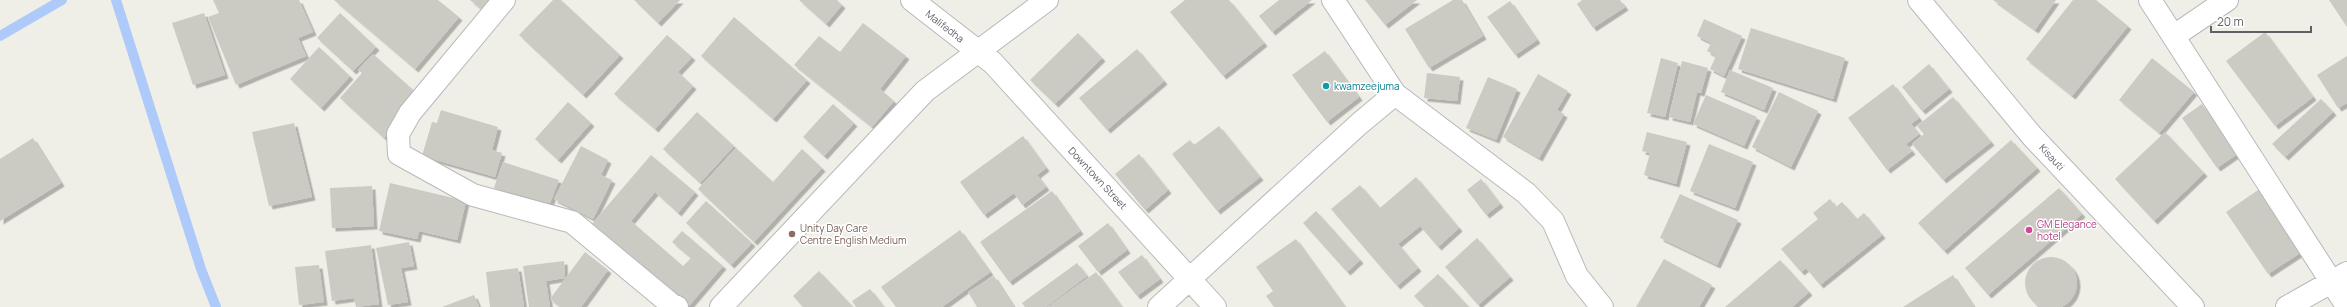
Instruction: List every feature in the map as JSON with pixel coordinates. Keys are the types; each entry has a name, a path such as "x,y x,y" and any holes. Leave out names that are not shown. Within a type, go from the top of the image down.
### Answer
{"street":[{"path":"504,0 410,113 398,134 399,154 474,195 572,222 672,305 677,307"},
{"name":"Malifedha","path":"912,0 978,51"},
{"path":"722,307 925,91 1047,0"},
{"path":"1333,0 1395,94 1526,193 1553,221 1577,276 1602,307"},
{"name":"Kisauti","path":"1919,0 2032,136 2193,307"},
{"path":"2150,0 2340,278 2347,306"},
{"path":"2174,36 2227,0"},
{"name":"Downtown Street","path":"978,51 992,63 1215,307"},
{"path":"1159,307 1359,124 1395,94"},
{"path":"2287,307 2340,278"}],"building":[{"path":"213,0 299,0 313,32 298,38 306,56 236,85 208,17 219,13"},
{"path":"334,0 438,0 459,17 415,69"},
{"path":"470,0 496,0 486,13"},
{"path":"553,0 561,0 620,55 583,95 519,35"},
{"path":"634,0 680,0 658,23"},
{"path":"799,0 837,0 842,5 826,24"},
{"path":"1185,0 1229,0 1264,43 1223,76 1170,12"},
{"path":"1279,0 1312,0 1272,32 1259,16"},
{"path":"1365,0 1417,0 1385,25"},
{"path":"1453,0 1462,0 1483,36 1429,68 1405,29"},
{"path":"1582,0 1620,0 1625,7 1593,28 1577,4"},
{"path":"1993,0 2056,0 2035,30"},
{"path":"2073,0 2096,0 2128,26 2072,96 2026,59"},
{"path":"2329,0 2347,0 2347,27"},
{"path":"1510,1 1537,40 1515,55 1487,17"},
{"path":"204,13 225,75 193,85 172,23"},
{"path":"340,13 376,47 353,71 317,38"},
{"path":"734,17 807,80 773,119 701,56"},
{"path":"1704,19 1742,36 1724,76 1710,69 1716,56 1707,51 1711,43 1697,36"},
{"path":"863,23 906,56 880,89 894,101 872,127 794,65 819,36 840,52"},
{"path":"1751,28 1845,58 1833,99 1738,69"},
{"path":"2265,32 2313,97 2275,126 2226,61"},
{"path":"1078,33 1102,58 1055,104 1030,80"},
{"path":"667,35 692,57 678,72 693,86 655,129 614,94"},
{"path":"319,47 350,76 321,108 290,79"},
{"path":"1137,49 1164,81 1107,130 1079,98"},
{"name":"kwamzeejuma","path":"1325,51 1359,97 1327,122 1292,75"},
{"path":"373,54 421,97 384,138 340,98 362,73 358,70"},
{"path":"2347,56 2347,103 2338,108 2317,75"},
{"path":"1661,58 1678,63 1665,117 1647,113"},
{"path":"2152,58 2194,92 2159,133 2119,100"},
{"path":"1682,61 1708,68 1701,93 1697,92 1690,122 1669,117"},
{"path":"1929,64 1949,89 1922,111 1902,87"},
{"path":"1730,70 1773,88 1764,110 1721,92"},
{"path":"1427,73 1460,77 1457,101 1424,98"},
{"path":"1538,74 1568,91 1557,110 1564,114 1539,158 1503,137"},
{"path":"1488,77 1517,89 1496,140 1466,128"},
{"path":"1893,84 1919,118 1911,124 1919,134 1906,144 1912,151 1887,170 1848,118"},
{"path":"1779,92 1818,111 1791,167 1752,147"},
{"path":"1706,95 1757,117 1744,146 1693,124"},
{"path":"1953,97 1991,142 1943,180 1912,144 1924,134 1917,126"},
{"path":"2321,99 2333,112 2285,157 2272,144"},
{"path":"568,102 591,123 558,160 535,139"},
{"path":"833,104 854,123 824,156 803,137"},
{"path":"2202,104 2237,154 2217,168 2182,118"},
{"path":"441,110 498,127 492,150 502,153 495,177 422,156 432,122 437,123"},
{"path":"697,112 734,146 700,183 663,149"},
{"path":"294,123 312,197 269,206 252,132"},
{"path":"1219,126 1260,177 1217,211 1172,154 1190,140 1194,145"},
{"path":"1647,132 1687,142 1676,184 1644,175 1650,153 1642,151"},
{"path":"2165,132 2204,173 2154,221 2115,179"},
{"path":"1023,136 1046,168 1037,175 1046,187 1022,205 1014,193 984,215 960,182"},
{"path":"33,138 61,183 0,221 0,159"},
{"path":"2011,140 2037,168 1944,251 1918,223"},
{"path":"1709,144 1753,162 1735,208 1690,191"},
{"path":"581,146 608,160 601,175 612,180 593,219 554,199"},
{"path":"736,148 773,182 802,149 822,168 754,242 698,189"},
{"path":"1139,154 1168,190 1145,210 1115,174"},
{"path":"651,155 695,192 678,213 655,192 631,221 683,266 691,258 672,242 682,231 723,266 688,307 591,225"},
{"path":"503,162 559,180 548,208 494,188"},
{"path":"1416,177 1459,228 1438,247 1420,226 1398,244 1418,268 1397,286 1331,209 1360,185 1380,208"},
{"path":"1481,179 1500,204 1486,215 1467,190"},
{"path":"390,183 466,201 457,240 419,231 417,239 379,231"},
{"path":"372,186 374,226 332,228 330,188"},
{"path":"2059,188 2082,214 1988,295 1965,268"},
{"path":"2261,188 2303,251 2268,274 2226,212"},
{"path":"1052,191 1080,231 1009,282 980,242"},
{"path":"1680,194 1738,220 1717,265 1660,238"},
{"path":"1830,199 1836,207 1842,202 1857,219 1864,213 1882,235 1820,285 1806,268 1801,272 1781,249 1818,219 1813,213"},
{"path":"706,201 752,243 731,265 686,223"},
{"path":"1316,211 1360,260 1347,272 1303,223"},
{"path":"1108,223 1127,250 1098,272 1078,246"},
{"path":"960,230 990,272 942,307 896,307 881,287"},
{"path":"1477,238 1510,277 1478,305 1445,267"},
{"path":"1296,239 1345,307 1274,307 1266,296 1273,291 1256,267"},
{"path":"409,242 414,266 401,268 408,302 388,305 376,248"},
{"path":"371,245 379,304 356,307 354,298 332,301 325,251"},
{"path":"585,252 608,270 581,307 561,307 550,299"},
{"path":"1142,255 1160,279 1137,296 1118,272"},
{"path":"2051,257 2065,261 2073,269 2077,283 2073,297 2065,305 2051,309 2037,305 2029,297 2025,283 2029,269 2037,261"},
{"path":"1664,259 1712,285 1699,307 1636,307"},
{"path":"1780,260 1809,292 1792,307 1725,307"},
{"path":"564,261 565,278 546,281 550,307 529,307 523,266"},
{"path":"1077,263 1087,276 1046,307 1025,307 1022,303"},
{"path":"319,265 324,302 299,305 295,267"},
{"path":"518,268 524,307 490,307 486,272"},
{"path":"819,271 853,307 803,307 793,296"},
{"path":"1096,272 1122,307 1048,307"},
{"path":"1438,274 1469,307 1425,307 1414,296"},
{"path":"1953,275 1974,307 1903,307"},
{"path":"994,276 1014,307 977,307 968,292"},
{"path":"870,289 884,307 856,307 852,301"},
{"path":"474,295 479,307 442,307"}],"waterway":[{"path":"0,36 62,0"},
{"path":"116,0 201,269 216,307"}],"place":[{"name":"kwamzeejuma","path":"1326,86"},
{"name":"GM Elegance hotel","path":"2029,230"},
{"name":"Unity Day Care Centre English Medium","path":"792,234"}]}
